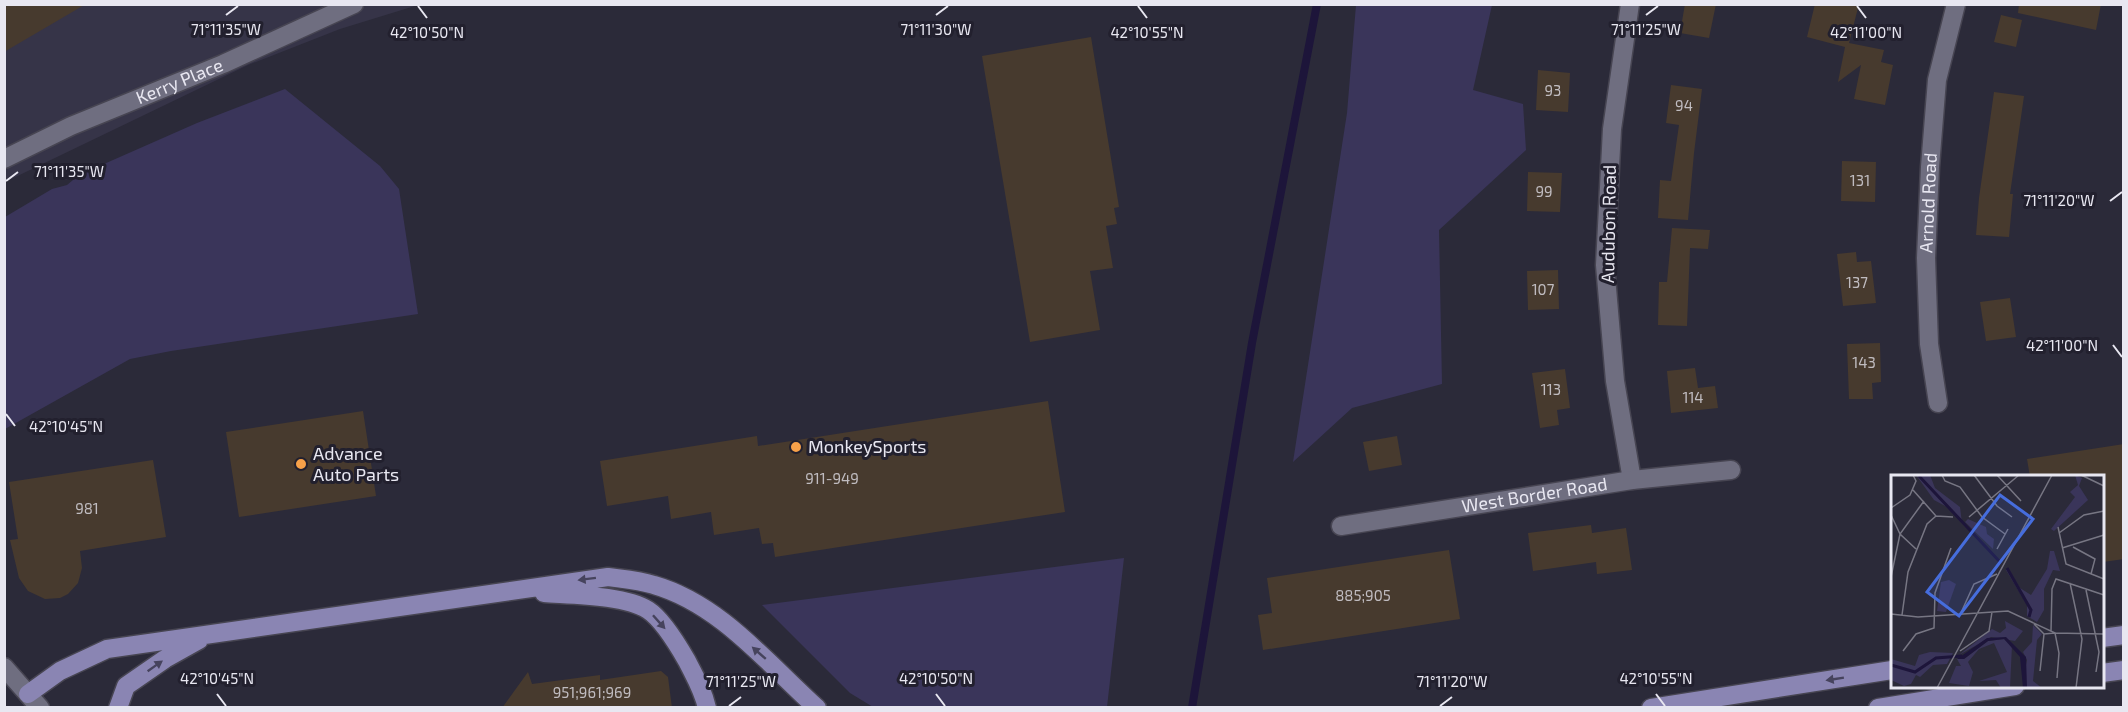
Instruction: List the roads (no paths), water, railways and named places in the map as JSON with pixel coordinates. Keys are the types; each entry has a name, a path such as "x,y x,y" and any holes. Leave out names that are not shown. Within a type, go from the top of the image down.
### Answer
{"main road":[{"path":"34,701 60,670 107,649 608,577 653,585 687,598 713,616 782,673 818,708"},
{"path":"503,591 585,595 621,601 648,610 676,640 704,693 707,708"},
{"path":"118,708 126,686 165,659 210,634"},
{"path":"2104,638 2124,635"},
{"path":"1652,708 1891,670"},
{"path":"2104,673 2124,670"},
{"path":"1878,708 2008,688"}],"street":[{"name":"Kerry Place","path":"4,159 70,126 223,64 354,4"},
{"name":"Audubon Road","path":"1630,4 1611,129 1605,265 1615,381 1632,480"},
{"name":"Arnold Road","path":"1938,403 1929,344 1927,269 1930,166 1937,80 1956,4"},
{"name":"West Border Road","path":"1341,526 1632,480 1731,470"},
{"path":"4,667 34,701"}],"waterway":[{"path":"1192,708 1252,343 1317,4"}],"place":[{"name":"MonkeySports","path":"796,447"},
{"name":"Advance Auto Parts","path":"301,464"}]}
